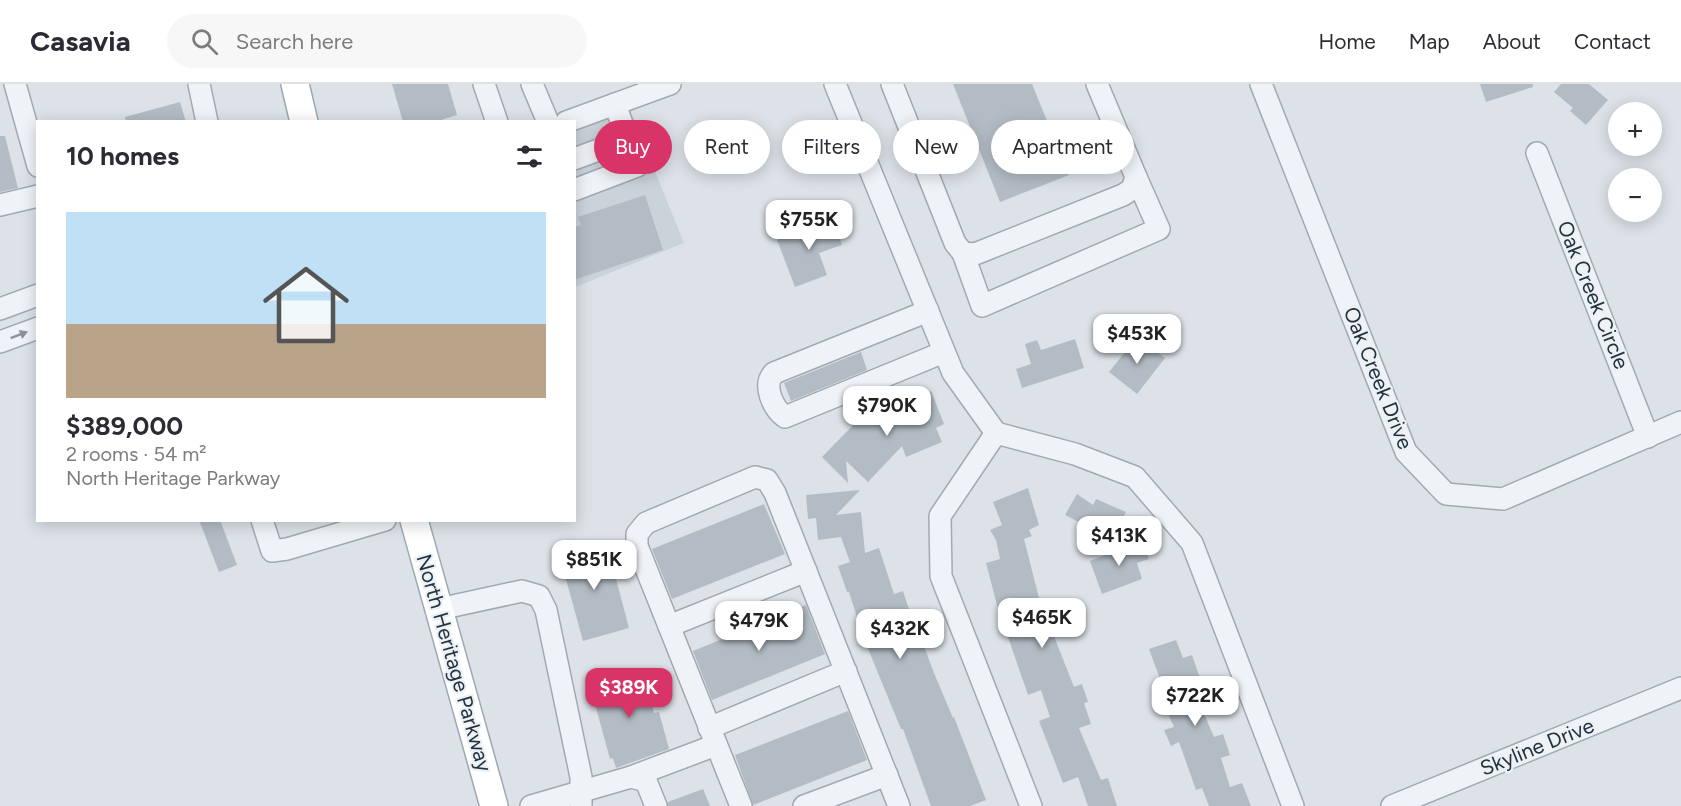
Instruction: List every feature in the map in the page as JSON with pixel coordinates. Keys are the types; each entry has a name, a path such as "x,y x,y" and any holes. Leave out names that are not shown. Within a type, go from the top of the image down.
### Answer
{"main road":[{"path":"295,84 304,120"},
{"name":"North Heritage Parkway","path":"415,522 494,806"}],"street":[{"path":"15,84 36,159"},
{"path":"199,84 207,120"},
{"path":"484,84 496,120"},
{"path":"532,84 547,120"},
{"path":"571,120 670,84"},
{"path":"836,84 953,374 996,433 1075,454 1135,477 1192,543 1293,806"},
{"path":"892,84 954,243 963,253 982,306 1159,229 1097,84"},
{"name":"Oak Creek Drive","path":"1261,84 1406,452 1446,494 1503,499 1681,422"},
{"path":"615,104 621,120"},
{"path":"576,158 594,151"},
{"name":"Oak Creek Circle","path":"1537,153 1648,436"},
{"path":"576,189 616,174"},
{"path":"963,253 975,254 1123,195 1132,189 1136,177"},
{"path":"0,205 36,196"},
{"path":"0,309 36,296"},
{"path":"928,310 774,373 768,378 767,386 778,412 785,417 944,352"},
{"path":"0,342 36,329"},
{"path":"996,433 940,516 941,576 1031,806"},
{"path":"741,806 637,546 638,534 646,523 755,477 767,480 775,493 900,806"},
{"path":"263,522 272,551 378,522"},
{"path":"669,626 806,571"},
{"path":"438,609 522,591 539,596 546,610 581,777 581,799"},
{"path":"531,806 581,799 631,777 846,671"},
{"name":"Skyline Drive","path":"1392,806 1681,688"},
{"path":"804,806 887,775"},
{"path":"631,777 646,781 656,806"}],"shaded area":[{"path":"628,105 634,120 594,120 594,174 656,174 684,243 576,287 576,123"}],"building":[{"path":"392,84 448,84 457,115 441,120 402,120"},
{"path":"953,84 1032,84 1047,120 991,120 991,174 1069,175 1000,202 979,149 979,120 967,120"},
{"path":"1480,84 1533,84 1533,87 1486,102"},
{"path":"1561,84 1589,84 1608,100 1586,125 1570,111 1573,108 1554,92"},
{"path":"180,102 185,120 126,120 125,117"},
{"path":"0,136 5,136 18,188 0,192"},
{"path":"645,195 663,250 576,279 576,226 581,225 578,217"},
{"path":"832,219 842,245 819,253 827,275 795,287 777,240"},
{"path":"1137,337 1165,358 1137,394 1109,372"},
{"path":"1075,339 1084,368 1022,388 1016,369 1031,364 1025,344 1037,340 1041,350"},
{"path":"861,352 867,370 791,401 784,383"},
{"path":"931,391 944,424 936,428 942,442 906,457 902,446 868,482 846,461 848,483 822,457 865,413 869,417"},
{"path":"1028,488 1039,525 1029,530 1032,536 1024,539 1039,598 1074,687 1082,684 1088,702 1084,703 1091,724 1079,728 1101,780 1108,778 1117,806 1088,806 1078,777 1063,783 1039,721 1050,717 1041,690 1028,695 997,605 986,563 1000,559 996,540 990,530 1002,525 993,502"},
{"path":"860,490 836,515 861,512 865,553 879,548 894,594 903,591 915,628 917,627 986,800 970,806 931,806 903,729 901,729 864,639 838,566 850,562 841,537 818,540 816,518 808,519 806,495"},
{"path":"1077,494 1093,505 1096,499 1126,512 1110,538 1065,515"},
{"path":"764,504 785,554 672,599 652,549"},
{"path":"200,522 221,522 237,565 219,572"},
{"path":"606,541 629,628 583,641 559,554"},
{"path":"1142,541 1149,559 1137,563 1142,579 1102,594 1090,561"},
{"path":"806,605 825,654 712,700 693,651"},
{"path":"1176,640 1183,658 1192,655 1211,702 1201,707 1214,737 1223,734 1230,755 1221,758 1230,787 1242,783 1251,806 1209,806 1202,788 1196,790 1179,742 1171,746 1164,730 1174,727 1162,700 1167,698 1149,649"},
{"path":"643,671 654,713 659,712 669,749 616,768 613,758 610,759 590,686"},
{"path":"848,711 867,760 753,805 735,755"},
{"path":"703,789 710,806 668,806 668,802"}]}
